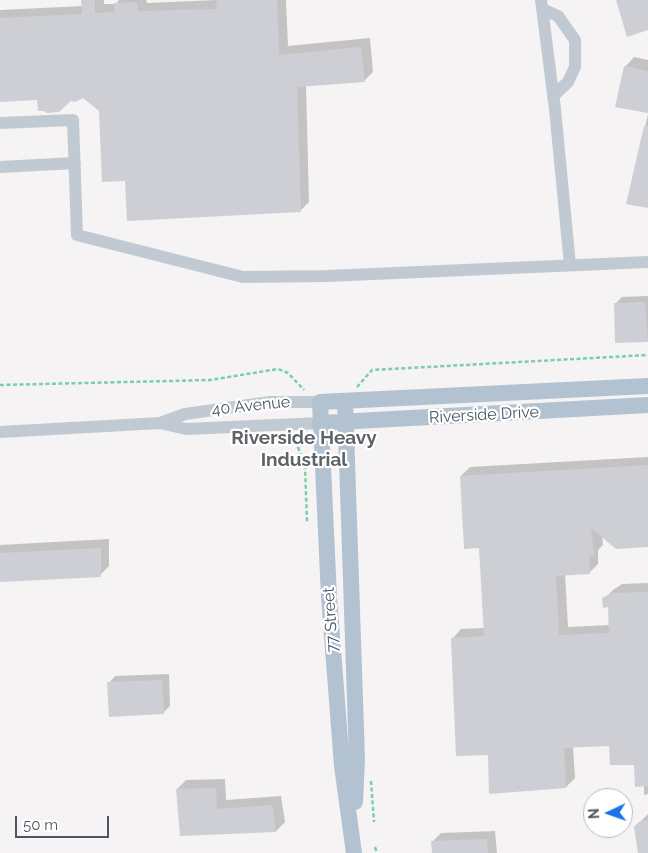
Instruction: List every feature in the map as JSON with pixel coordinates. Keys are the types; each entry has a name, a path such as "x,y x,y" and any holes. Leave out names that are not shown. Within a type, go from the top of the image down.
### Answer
{"main road":[{"name":"Riverside Drive","path":"345,402 648,386"},
{"name":"40 Avenue","path":"320,402 345,402"},
{"name":"77 Street","path":"320,402 329,597 342,766 354,845"},
{"name":"77 Street","path":"345,402 357,759 354,845"},
{"name":"Riverside Drive","path":"320,423 648,405"}],"street":[{"path":"542,4 558,16 575,40 575,67 568,82 553,96"},
{"path":"542,4 570,265"},
{"path":"0,123 73,120 78,235 243,277 327,276 648,262"},
{"path":"0,167 75,163"},
{"name":"40 Avenue","path":"160,423 185,414 270,402 320,402"},
{"name":"40 Avenue","path":"0,432 160,423 186,429 320,423"}],"path":[{"path":"356,389 372,370 648,355"},
{"path":"0,385 210,380 278,369 288,373 304,390"},
{"path":"305,436 298,447 305,466 307,522"},
{"path":"375,847 376,853"}],"building":[{"path":"81,0 95,0 95,13 115,12 114,3 137,2 138,11 217,9 216,0 277,0 279,55 361,47 365,82 297,87 301,212 127,221 125,181 102,182 99,111 83,98 75,102 71,101 59,112 47,113 38,111 37,100 0,102 0,18 82,14"},
{"path":"616,0 648,0 648,30 627,37"},
{"path":"624,66 648,71 648,113 615,107"},
{"path":"644,126 648,126 648,208 626,204"},
{"path":"645,302 648,342 615,343 614,303"},
{"path":"648,465 648,547 616,549 591,528 594,555 589,556 590,574 556,576 559,635 609,633 608,607 603,608 602,598 612,593 648,592 648,786 635,787 634,765 610,765 609,746 564,748 566,788 489,794 488,755 456,756 451,638 484,636 479,548 464,549 460,476"},
{"path":"101,548 101,577 0,582 0,553"},
{"path":"162,680 164,714 109,717 107,682"},
{"path":"216,788 217,809 272,805 276,832 180,836 176,789"},
{"path":"648,820 648,853 638,853 634,827 639,822"},
{"path":"487,839 488,853 432,853 431,841"}],"district":[{"name":"Riverside Heavy Industrial","path":"304,449"}]}
